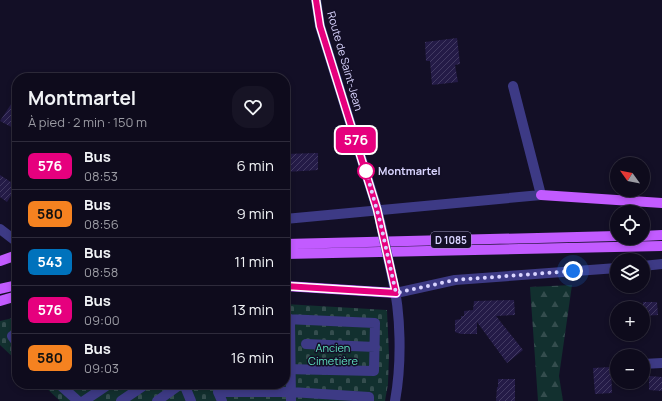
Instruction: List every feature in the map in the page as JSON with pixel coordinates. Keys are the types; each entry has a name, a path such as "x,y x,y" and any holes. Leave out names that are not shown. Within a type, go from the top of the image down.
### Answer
{"main road":[{"path":"541,195 662,203"},
{"path":"650,236 662,235"},
{"name":"D 1085","path":"290,244 610,236"},
{"name":"D 1085","path":"290,254 662,246"},
{"path":"0,261 12,257"},
{"path":"0,289 12,286"},
{"path":"290,286 396,293"},
{"path":"0,302 12,298"},
{"path":"0,302 12,301"}],"street":[{"name":"Route de Saint-Jean","path":"316,0 320,26 377,209 396,293 399,363 395,401"},
{"path":"290,218 377,209 541,195 513,86"},
{"path":"0,229 12,238"},
{"path":"650,265 662,264"},
{"path":"396,293 455,280 610,269"},
{"path":"290,319 375,323 374,371 290,369"},
{"path":"306,344 375,347"},
{"path":"650,364 662,363"},
{"path":"68,389 78,401"},
{"path":"84,401 102,389"},
{"path":"121,401 139,389"},
{"path":"157,401 175,389"},
{"path":"184,389 190,401"},
{"path":"222,401 218,392 291,397 369,397 369,401"}],"green space":[{"path":"572,285 559,376 563,401 538,401 530,287"},
{"name":"Ancien Cimetière","path":"290,304 387,310 389,355 388,384 385,401 60,401 47,389 290,389"},
{"path":"12,318 12,356 0,345 0,321"}],"building":[{"path":"457,38 460,64 455,65 458,82 432,85 430,61 426,61 425,42"},
{"path":"12,103 12,127 0,121"},
{"path":"318,153 318,170 290,172 290,154"},
{"path":"0,175 12,183 12,194 7,202 0,197"},
{"path":"514,300 515,315 496,316 523,350 507,363 477,322 477,334 461,334 455,332 455,320 461,319 461,316 464,316 464,311 473,310 474,301"},
{"path":"650,302 657,302 658,315 650,316"},
{"path":"610,367 610,389 612,389 612,393 595,394 593,368"},
{"path":"650,376 662,377 662,391 649,390"},
{"path":"498,379 515,379 515,401 496,401"}],"bus line":[{"name":"576","path":"290,286 396,293 377,209 320,26 316,0"}],"place":[{"name":"Montmartel","path":"366,171"}],"route":[{"path":"366,171 380,221 396,293 455,280 573,271"}]}
